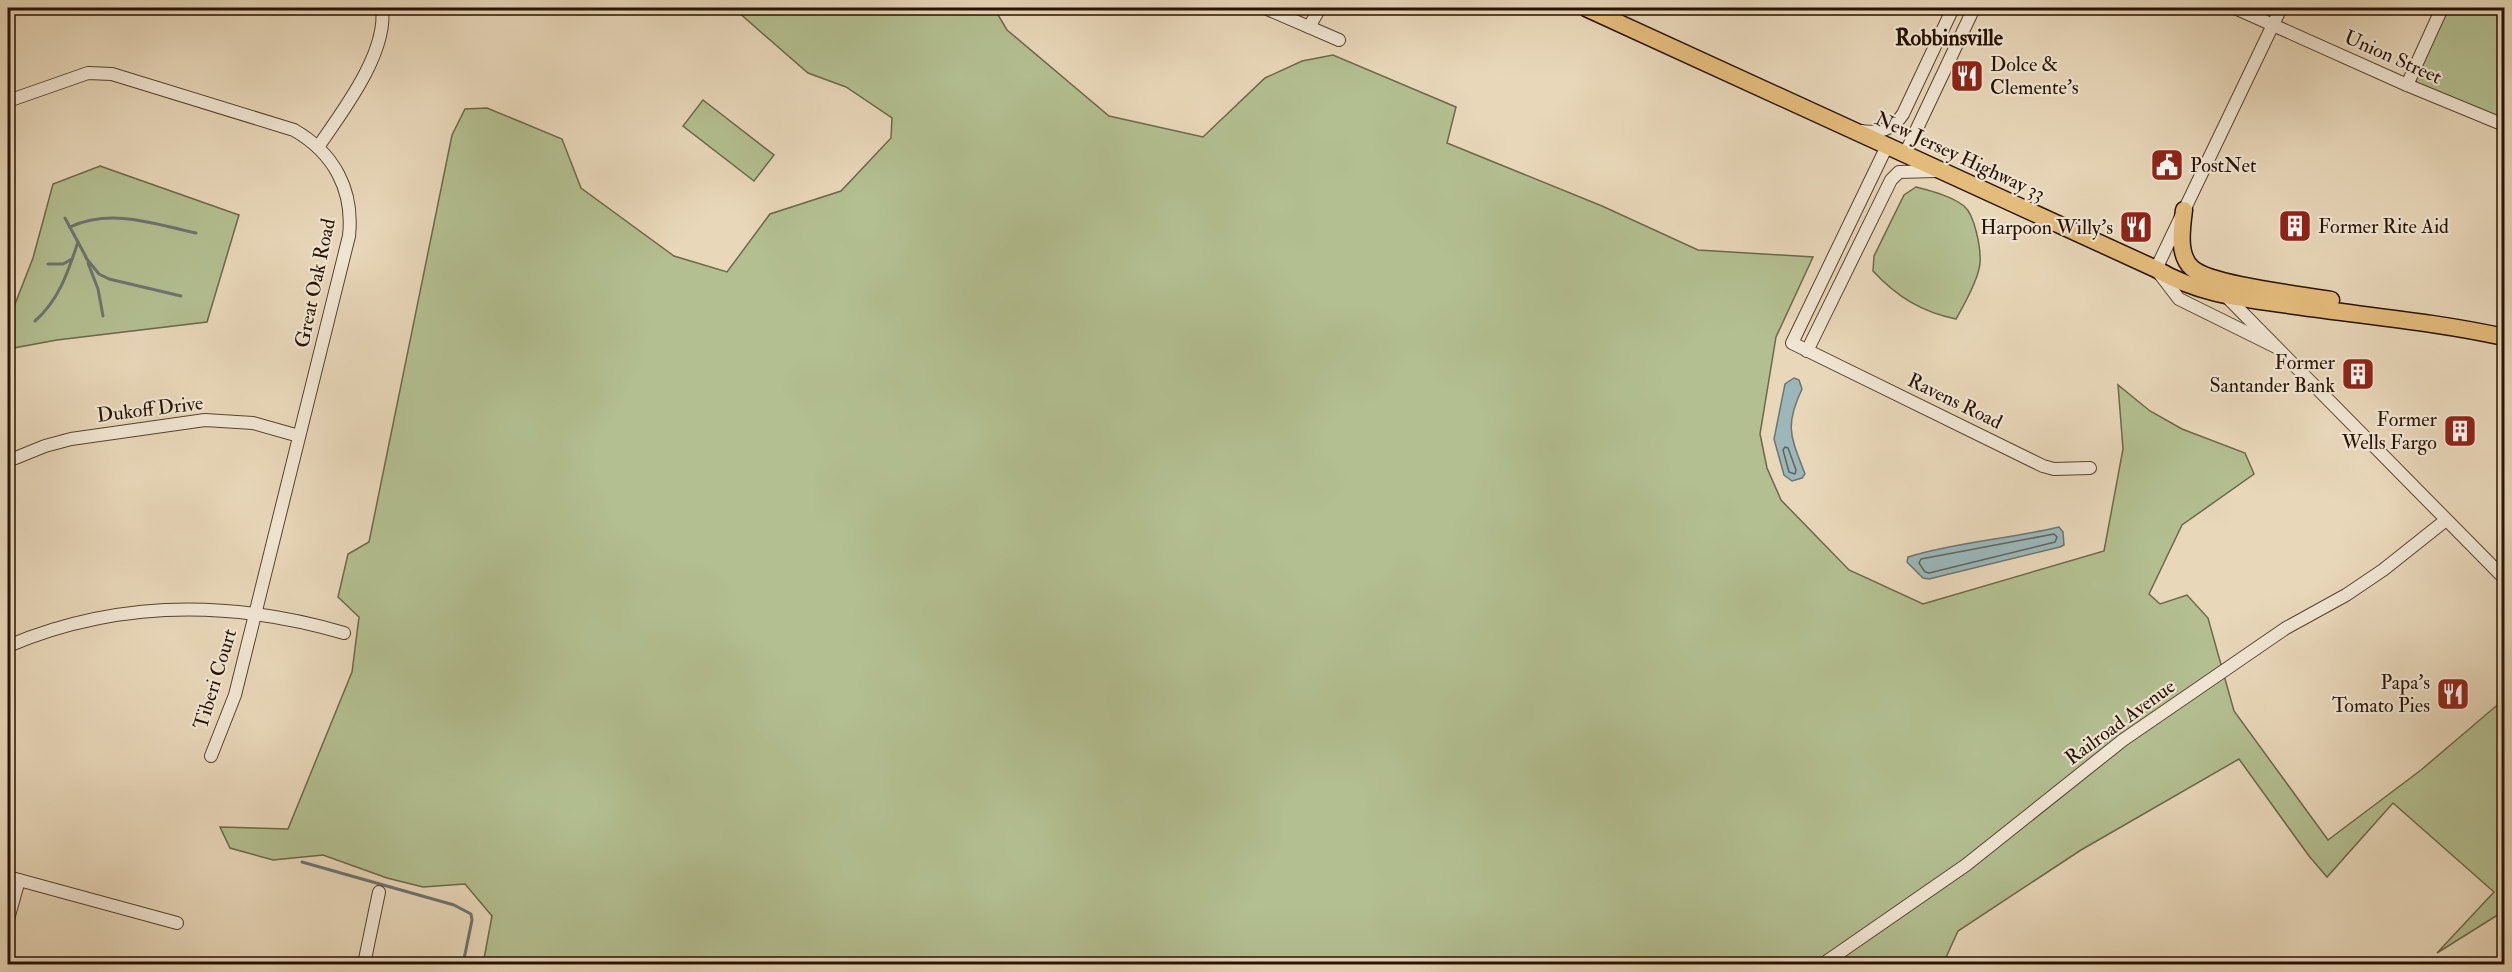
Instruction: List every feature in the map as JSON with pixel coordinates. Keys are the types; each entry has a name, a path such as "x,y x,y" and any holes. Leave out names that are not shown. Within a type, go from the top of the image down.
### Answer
{"main road":[{"name":"New Jersey Highway 33","path":"1586,8 1606,12 1848,128 2156,269 2178,282 2225,295 2468,329 2505,337"},
{"path":"2184,210 2183,253 2191,268 2207,276 2247,286 2338,301 2380,316"}],"street":[{"path":"318,147 336,122 374,57 382,32 382,8"},
{"path":"1264,8 1339,40"},
{"path":"1309,27 1320,8"},
{"path":"1848,128 1876,132 1897,123 1904,114 1953,8"},
{"path":"1905,154 1974,8"},
{"name":"Union Street","path":"2235,8 2406,85 2505,126"},
{"path":"2274,346 2179,299 2156,269 2281,8"},
{"path":"2406,85 2442,8"},
{"name":"Great Oak Road","path":"8,101 88,74 112,74 294,130 318,147 331,160 342,181 349,204 349,236 255,613"},
{"path":"1887,146 1792,344 1807,351 1891,180 1899,172 1942,171"},
{"path":"2207,276 2505,578"},
{"name":"Ravens Road","path":"1807,351 2043,466 2054,469 2090,468"},
{"name":"Dukoff Drive","path":"8,461 45,446 71,439 205,420 253,423 299,436"},
{"name":"Railroad Avenue","path":"1823,964 1966,865 2123,740 2286,628 2346,595 2383,570 2446,520"},
{"path":"8,646 69,624 131,612 194,609 255,613 290,619 344,633"},
{"name":"Tiberi Court","path":"211,756 235,695 255,613"},
{"path":"8,919 13,878 177,923"},
{"path":"364,964 379,892"}],"green space":[{"path":"715,8 850,8 852,10 994,8 1007,30 1109,116 1203,137 1265,78 1302,61 1333,55 1456,107 1447,143 1602,206 1698,250 1813,257 1776,337 1760,434 1767,468 1781,500 1849,570 1923,604 2104,551 2123,449 2118,385 2150,411 2182,429 2245,453 2254,474 2182,525 2149,594 2160,604 2187,595 2208,618 2234,711 2328,840 2421,770 2502,701 2504,704 2504,911 2437,953 2494,892 2393,803 2327,877 2309,856 2239,759 2081,850 1958,931 1943,964 483,964 492,916 465,884 423,887 387,878 323,855 273,860 230,848 220,827 288,829 352,672 359,617 338,597 348,554 369,542 452,135 465,109 487,108 562,139 581,188 674,256 727,272 770,214 841,191 891,138 892,118 846,87 808,73 738,12"},
{"path":"2449,8 2504,8 2504,118 2444,97 2418,85 2415,78"},
{"path":"703,100 774,155 754,181 683,126"},
{"path":"100,166 239,215 207,322 57,340 8,349 8,322 33,258 53,184"},
{"path":"1916,187 1959,202 1968,210 1974,224 1979,249 1979,269 1971,292 1956,319 1921,308 1901,296 1873,271 1874,256 1904,195"}],"water":[{"path":"1794,378 1799,380 1802,389 1791,423 1793,441 1805,474 1802,478 1792,481 1784,475 1774,439 1785,384"},
{"path":"2059,527 2063,532 2064,545 2060,547 1929,579 1923,578 1907,562 1908,557 1927,552"}],"waterway":[{"path":"65,218 86,257"},
{"path":"70,227 86,221 117,218 149,222 196,233"},
{"path":"35,321 57,295 78,242"},
{"path":"86,258 99,274 109,279 181,296"},
{"path":"48,264 63,264 72,259"},
{"path":"88,263 98,289 103,316"},
{"path":"302,862 454,905 471,914 472,920 463,964"}],"place":[{"name":"Dolce & Clemente's","path":"1967,76"},
{"name":"PostNet","path":"2167,165"},
{"name":"Former Rite Aid","path":"2295,226"},
{"name":"Harpoon Willy's","path":"2136,227"},
{"name":"Former Santander Bank","path":"2358,374"},
{"name":"Former Wells Fargo","path":"2460,431"},
{"name":"Papa's Tomato Pies","path":"2453,694"}],"district":[{"name":"Robbinsville","path":"1949,38"}]}
